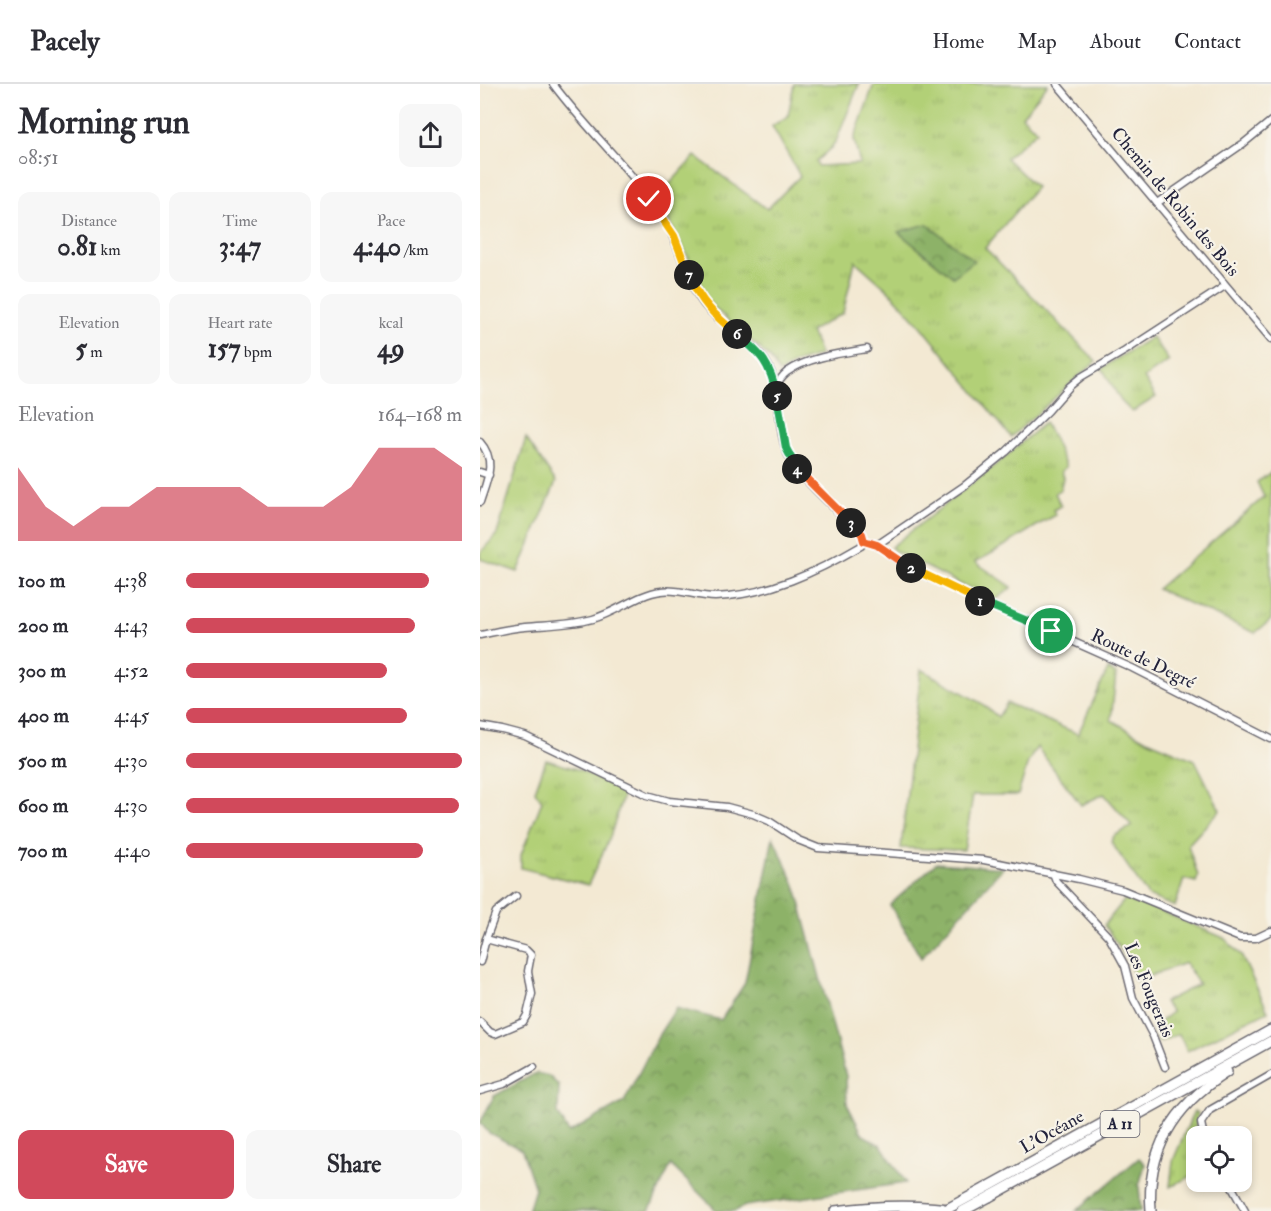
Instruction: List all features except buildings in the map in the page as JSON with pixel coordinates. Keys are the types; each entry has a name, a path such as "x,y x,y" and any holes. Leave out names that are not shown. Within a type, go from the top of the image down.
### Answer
{"highway":[{"name":"L’Océane","path":"963,1211 987,1193 1271,1030"},
{"name":"L’Océane","path":"944,1211 987,1193 1271,1041"},
{"path":"1151,1211 1150,1195 1154,1162 1178,1113 1200,1092 1242,1062 1251,1052"},
{"path":"835,1211 901,1205 963,1211"}],"street":[{"path":"480,634 584,621 615,611 644,596 660,591 669,590 697,596 716,597 767,588 805,577 861,546 864,541 862,534 797,469 789,456 782,436 775,387 770,369 761,355 712,314 702,302 694,288 674,236 656,208 618,159 570,107 553,84"},
{"name":"Chemin de Robin des Bois","path":"1057,84 1271,339"},
{"path":"1157,203 1271,121"},
{"path":"877,545 964,486 1006,452 1081,377 1225,286"},
{"path":"775,387 783,376 794,368 831,354 867,349"},
{"path":"480,442 486,448 490,460 489,475 480,502"},
{"path":"480,472 489,475"},
{"name":"Route de Degré","path":"864,541 877,545 924,576 1132,668 1271,739"},
{"path":"480,726 525,736 657,799 727,807 753,814 769,821 798,840 818,848 847,852 984,860 1053,873 1123,890 1240,938 1256,938 1271,931"},
{"name":"Les Fougerais","path":"1053,873 1056,881 1109,937 1125,966 1133,998 1153,1036 1165,1067"},
{"path":"480,962 496,912 516,896"},
{"path":"480,1022 489,1032 495,1034 523,1022 532,994 528,971 531,955 526,950 486,939"},
{"path":"480,1091 504,1084 534,1067"},
{"path":"1202,1126 1201,1123 1210,1110 1271,1075"},
{"path":"1235,1192 1245,1211"}],"green space":[{"path":"794,84 859,84 837,139 831,148 816,161 818,166 860,164 854,139 874,84 1048,84 1022,116 1037,131 1006,158 1036,187 985,248 1096,361 1011,437 922,327 890,292 855,261 843,313 811,331 820,355 795,363 779,373 770,358 709,303 699,278 657,198 695,156 767,209 800,176 772,126 788,116"},
{"path":"927,224 974,261 953,277 898,232"},
{"path":"1152,337 1169,361 1144,378 1156,397 1132,412 1121,401 1102,368"},
{"path":"1044,423 1066,467 1061,471 1063,478 1060,490 1055,493 1061,506 1053,510 1056,515 975,562 1012,587 994,601 891,547 1004,458"},
{"path":"526,438 556,482 518,572 480,559 480,553 497,534"},
{"path":"1271,472 1271,620 1255,633 1157,589 1264,497 1257,482"},
{"path":"921,669 981,703 998,717 1007,703 1078,734 1108,669 1116,674 1111,720 1145,739 1195,760 1220,810 1188,845 1198,876 1196,882 1184,879 1175,907 1148,896 1111,842 1114,836 1132,826 1104,794 1081,805 1037,747 1028,762 1018,795 973,795 964,850 901,848"},
{"path":"546,760 580,770 624,792 610,837 588,885 521,868 521,855 542,801 535,791"},
{"path":"773,837 796,887 846,1076 847,1104 863,1135 881,1145 906,1183 745,1206 735,1211 717,1211 671,1165 649,1211 528,1211 535,1189 522,1150 489,1133 480,1123 494,1096 536,1073 549,1076 559,1086 558,1114 569,1133 624,1102 658,1036 676,1008 721,1020 745,983"},
{"path":"936,863 1003,868 921,958 890,905"},
{"path":"1127,897 1224,938 1241,955 1268,1011 1187,1051 1179,1034 1159,1042 1153,1027 1172,1012 1164,1002 1199,984 1185,963 1136,981 1127,958 1104,925"},
{"path":"1194,1111 1198,1113 1195,1126 1188,1126"},
{"path":"1186,1130 1186,1179 1170,1187 1173,1161"},
{"path":"1139,1158 1145,1164 1139,1186 1141,1211 1076,1211"}],"route":[{"path":"649,199 674,236 694,288 702,302 712,314 761,355 770,369 780,412 782,436 789,456 797,469 862,534 864,541 877,545 915,571 1051,631"}]}
